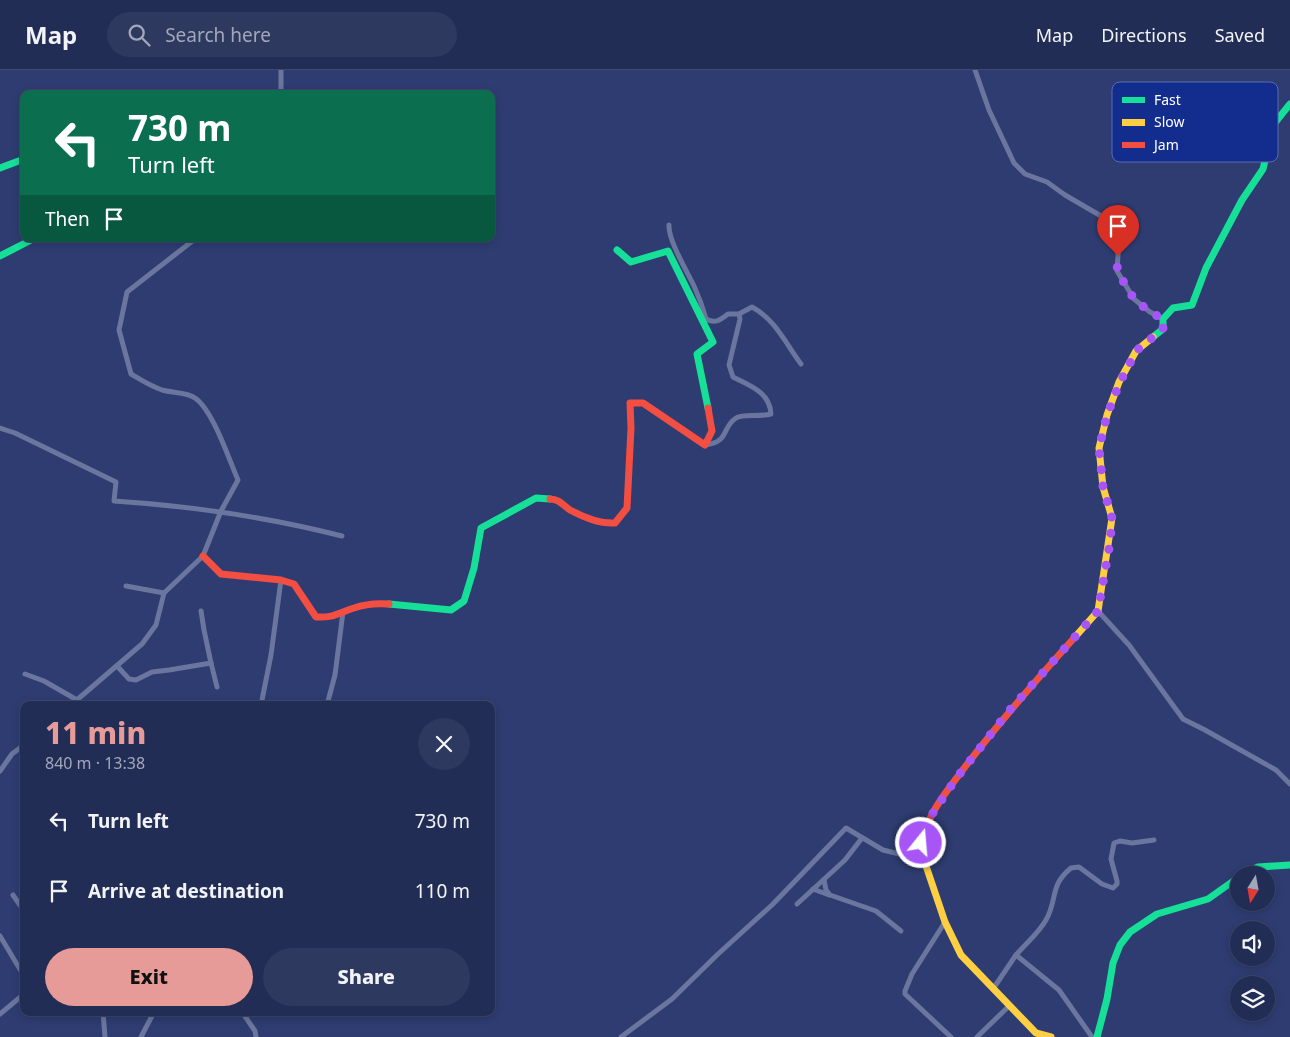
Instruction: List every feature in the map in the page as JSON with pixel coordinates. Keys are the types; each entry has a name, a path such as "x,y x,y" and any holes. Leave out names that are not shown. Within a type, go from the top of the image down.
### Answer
{"street":[{"path":"281,70 281,90"},
{"path":"975,70 990,110 1014,163 1025,174 1047,182 1113,223 1119,240 1117,271 1134,299 1150,312 1163,319"},
{"path":"1278,119 1290,104"},
{"path":"0,168 20,161"},
{"path":"1051,1037 1036,1033 962,955 945,922 924,860 921,843 929,819 955,780 1008,712 1098,611 1110,543 1112,518 1103,487 1099,448 1107,415 1120,382 1136,351 1163,329 1163,319 1173,308 1192,304 1206,268 1242,200 1263,168 1264,162"},
{"path":"669,225 668,230 700,300 706,319 712,322 720,321 728,314 739,314 752,307 762,312 774,325 801,364"},
{"path":"0,256 27,242"},
{"path":"25,674 44,681 77,700 142,644 156,625 164,593 203,556 221,511 238,480 215,426 205,408 195,397 162,390 145,383 131,374 120,330 127,292 191,242"},
{"path":"616,250 631,262 668,251 713,342 697,354 712,431 705,445"},
{"path":"203,556 221,574 281,580 294,584 316,617 329,618 343,612 377,603 451,610 464,601 474,568 481,528 507,513 536,498 556,498 571,510 605,524 615,523 627,508 632,428 630,403 643,403 705,445 715,444 724,435 730,423 737,417 771,414 771,405 760,390 732,377 729,365 740,319 739,314"},
{"path":"0,428 15,433 116,482 114,500 221,511 292,523 342,536"},
{"path":"262,701 271,655 281,580"},
{"path":"126,586 164,593"},
{"path":"201,611 216,687"},
{"path":"1098,611 1129,644 1183,720 1206,730 1276,770 1290,784"},
{"path":"328,701 335,675 343,612"},
{"path":"117,666 129,679 136,680 152,672 211,663"},
{"path":"0,772 12,754 20,748"},
{"path":"621,1037 672,1000 717,955 773,904 846,828 882,850 924,860"},
{"path":"797,904 845,860 862,838"},
{"path":"993,989 1016,955 1037,934 1047,918 1052,908 1055,888 1066,872 1074,866 1079,867 1102,884 1113,888 1117,884 1111,859 1114,843 1120,841 1132,843 1154,840"},
{"path":"1258,866 1290,865"},
{"path":"824,880 826,890 830,895"},
{"path":"1097,1037 1114,963 1120,945 1130,932 1157,914 1208,899 1230,883"},
{"path":"813,889 876,911 901,931"},
{"path":"13,896 20,906"},
{"path":"945,922 912,974 905,994 952,1037"},
{"path":"0,936 20,969"},
{"path":"1016,955 1059,990 1092,1037"},
{"path":"0,1014 20,997"},
{"path":"977,1037 1009,1006"},
{"path":"103,1016 105,1037"},
{"path":"141,1037 152,1016"},
{"path":"245,1016 255,1031 256,1037"}],"traffic: fast":[{"path":"1278,119 1290,104"},
{"path":"0,168 20,160"},
{"path":"1153,337 1163,329 1163,319 1173,308 1192,305 1206,268 1242,200 1263,169 1265,162"},
{"path":"0,256 27,242"},
{"path":"617,250 631,262 668,251 713,342 697,354 708,408"},
{"path":"389,604 451,610 464,601 474,568 481,528 536,498 550,499"},
{"path":"1274,866 1290,865"},
{"path":"1097,1037 1107,999 1113,963 1120,945 1130,932 1157,914 1208,899 1230,883"}],"traffic: slow":[{"path":"1075,637 1098,611 1112,518 1103,487 1099,448 1107,415 1119,382 1136,351 1153,337"},
{"path":"926,828 921,843 924,860 945,922 961,955 1036,1033 1051,1037"}],"traffic: jam":[{"path":"550,499 558,501 570,510 586,517 615,523 627,508 631,428 630,403 643,403 705,445 712,431 708,408"},
{"path":"203,556 221,574 281,580 294,584 316,617 332,616 367,605 389,604"},
{"path":"926,828 939,802 968,763 1020,699 1075,637"}],"route":[{"path":"921,843 929,819 955,780 1008,712 1098,611 1110,543 1112,518 1103,487 1099,448 1107,415 1120,382 1136,351 1163,329 1163,319 1150,312 1134,299 1117,271 1118,256"}]}
